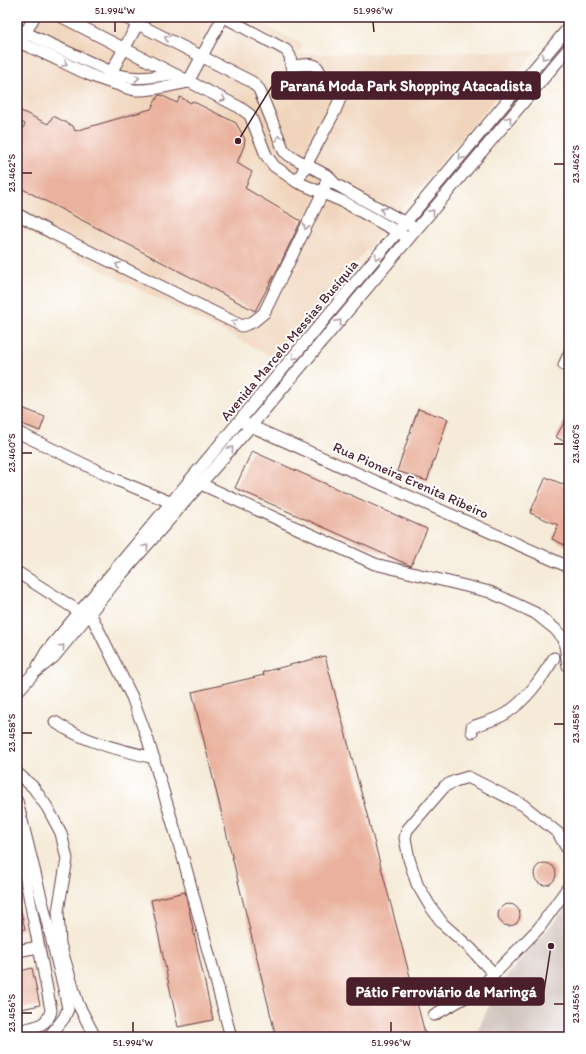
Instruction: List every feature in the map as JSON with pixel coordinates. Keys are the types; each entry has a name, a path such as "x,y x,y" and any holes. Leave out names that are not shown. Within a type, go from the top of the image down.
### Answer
{"street":[{"path":"34,17 22,30 19,42 109,77 150,78 173,74"},
{"path":"62,17 239,107 250,115 266,155 274,166 297,182 344,202 409,239"},
{"path":"124,17 139,20 201,56 252,82 259,90 284,151 290,156 328,176 335,184 417,229"},
{"path":"188,82 201,56 224,17 286,50 290,56 291,66 314,65 317,67 329,86 342,94 297,182"},
{"path":"109,77 139,20"},
{"name":"Avenida Marcelo Messias Busíquia","path":"17,692 34,673 46,652 85,612 176,505 240,422 569,27"},
{"path":"22,30 135,90 152,90 188,82"},
{"name":"Avenida Marcelo Messias Busíquia","path":"176,505 201,484 569,48"},
{"path":"17,214 52,233 242,326 253,322 264,313 323,192 328,176"},
{"path":"344,202 349,192"},
{"path":"569,354 564,365 569,367"},
{"name":"Rua Pioneira Erenita Ribeiro","path":"240,422 569,567"},
{"path":"17,432 119,481 176,505"},
{"path":"201,484 375,564 490,592 535,613 555,629 564,639 568,666"},
{"path":"17,572 85,612 132,697 154,758 182,854 231,1037"},
{"path":"472,732 472,727 504,715 522,700 544,674 554,658"},
{"path":"55,722 69,732 108,746 154,758"},
{"path":"17,772 37,792 48,807 62,833 67,858 58,911 60,944 78,1004 95,1037"},
{"path":"494,974 470,948 443,924 430,906 417,884 409,859 405,838 407,830 445,786 468,777 523,805 558,833 569,852"},
{"path":"17,801 68,1009 64,1018 49,1037"},
{"path":"17,843 21,875 39,947 51,1010 50,1015 44,1024 17,1032"},
{"path":"434,1015 478,990 539,928 569,886"},
{"path":"17,951 39,947"}],"shaded area":[{"path":"17,17 249,17 302,44 299,54 536,51 275,358 17,227"},
{"path":"569,905 569,1037 475,1037 498,986"}],"building":[{"path":"161,95 177,103 180,97 191,103 192,101 236,123 245,139 244,146 237,163 252,172 245,188 301,221 255,311 17,186 17,169 24,152 17,149 17,141 25,124 17,119 17,109 48,124 53,116 73,126 75,131 151,109 158,96"},
{"path":"17,406 45,417 40,431 17,422"},
{"path":"418,409 448,419 427,481 397,471"},
{"path":"569,413 569,444 556,437"},
{"path":"252,451 427,529 411,566 235,488"},
{"path":"546,477 569,487 569,547 552,539 558,525 530,513"},
{"path":"325,656 426,1037 276,1037 192,692 264,675 263,672"},
{"path":"545,863 553,866 556,874 553,882 545,885 537,882 534,874 537,866"},
{"path":"185,892 213,1020 178,1027 151,900"},
{"path":"509,904 517,907 520,915 517,923 509,926 501,923 498,915 501,907"},
{"path":"20,907 25,929 17,931 17,908"},
{"path":"32,968 40,1005 17,1010 17,972"}],"place":[{"name":"Paraná Moda Park Shopping Atacadista","path":"238,141"},
{"name":"Pátio Ferroviário de Maringá","path":"551,946"}]}
